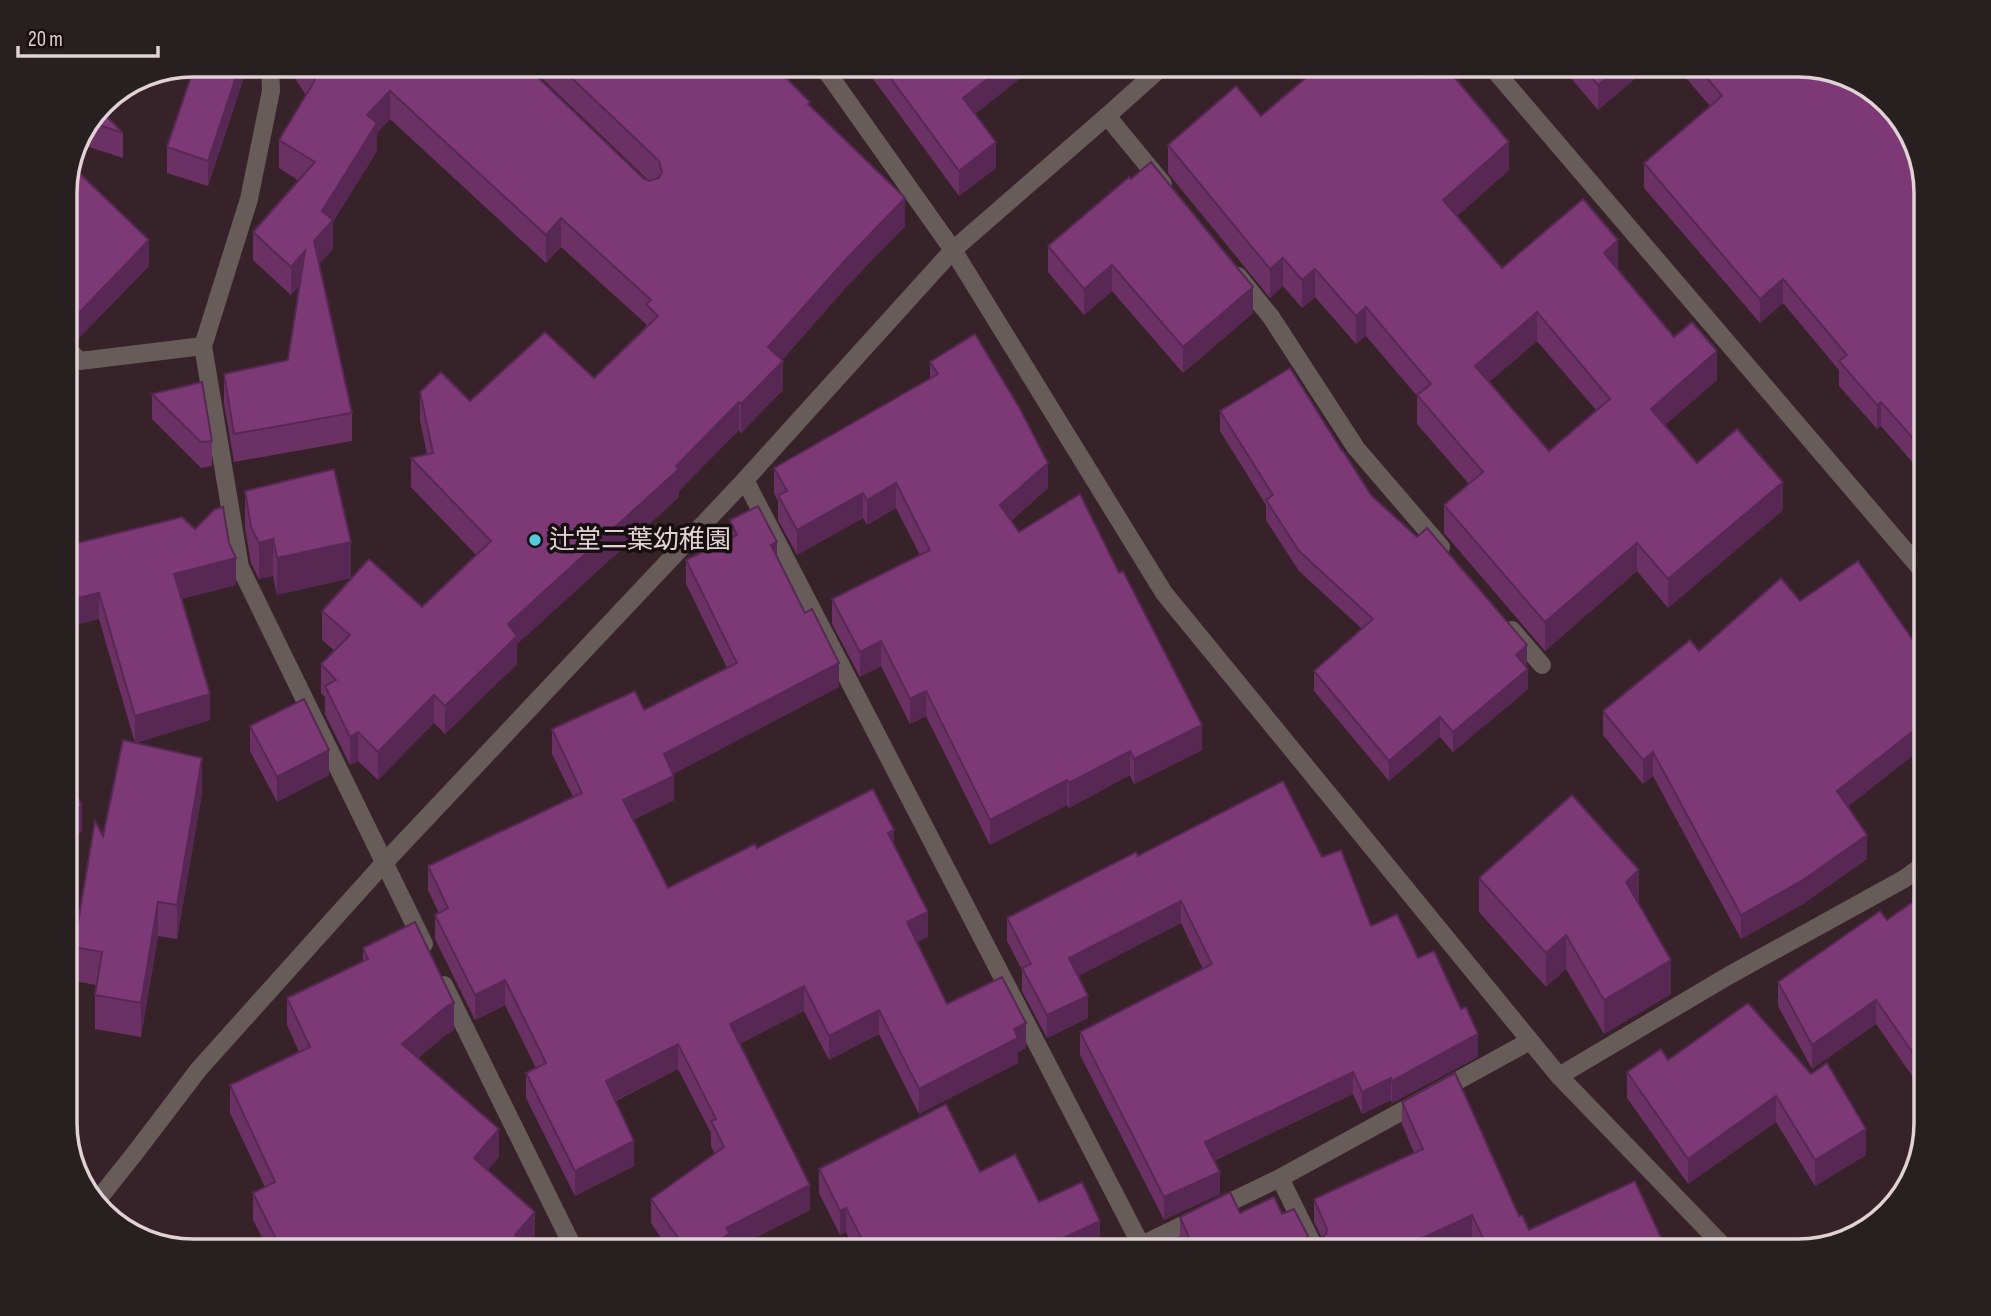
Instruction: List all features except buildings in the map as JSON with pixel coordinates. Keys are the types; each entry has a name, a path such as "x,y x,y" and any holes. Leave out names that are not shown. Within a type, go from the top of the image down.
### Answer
{"street":[{"path":"270,77 271,91 249,199 203,346 240,567 569,1239"},
{"path":"830,77 953,250 1164,593 1559,1076 1716,1239"},
{"path":"102,1194 199,1069 384,863 746,480 953,250 1151,77"},
{"path":"1500,77 1914,561"},
{"path":"1107,116 1176,201"},
{"path":"1228,264 1270,317 1356,448 1453,562"},
{"path":"77,358 80,361 203,346"},
{"path":"746,480 1130,1239"},
{"path":"1497,613 1542,665"},
{"path":"1559,1076 1728,976 1914,872"},
{"path":"1154,1239 1280,1178 1530,1041"},
{"path":"1280,1178 1310,1239"}],"place":[{"name":"辻堂二葉幼稚園","path":"535,540"}]}
